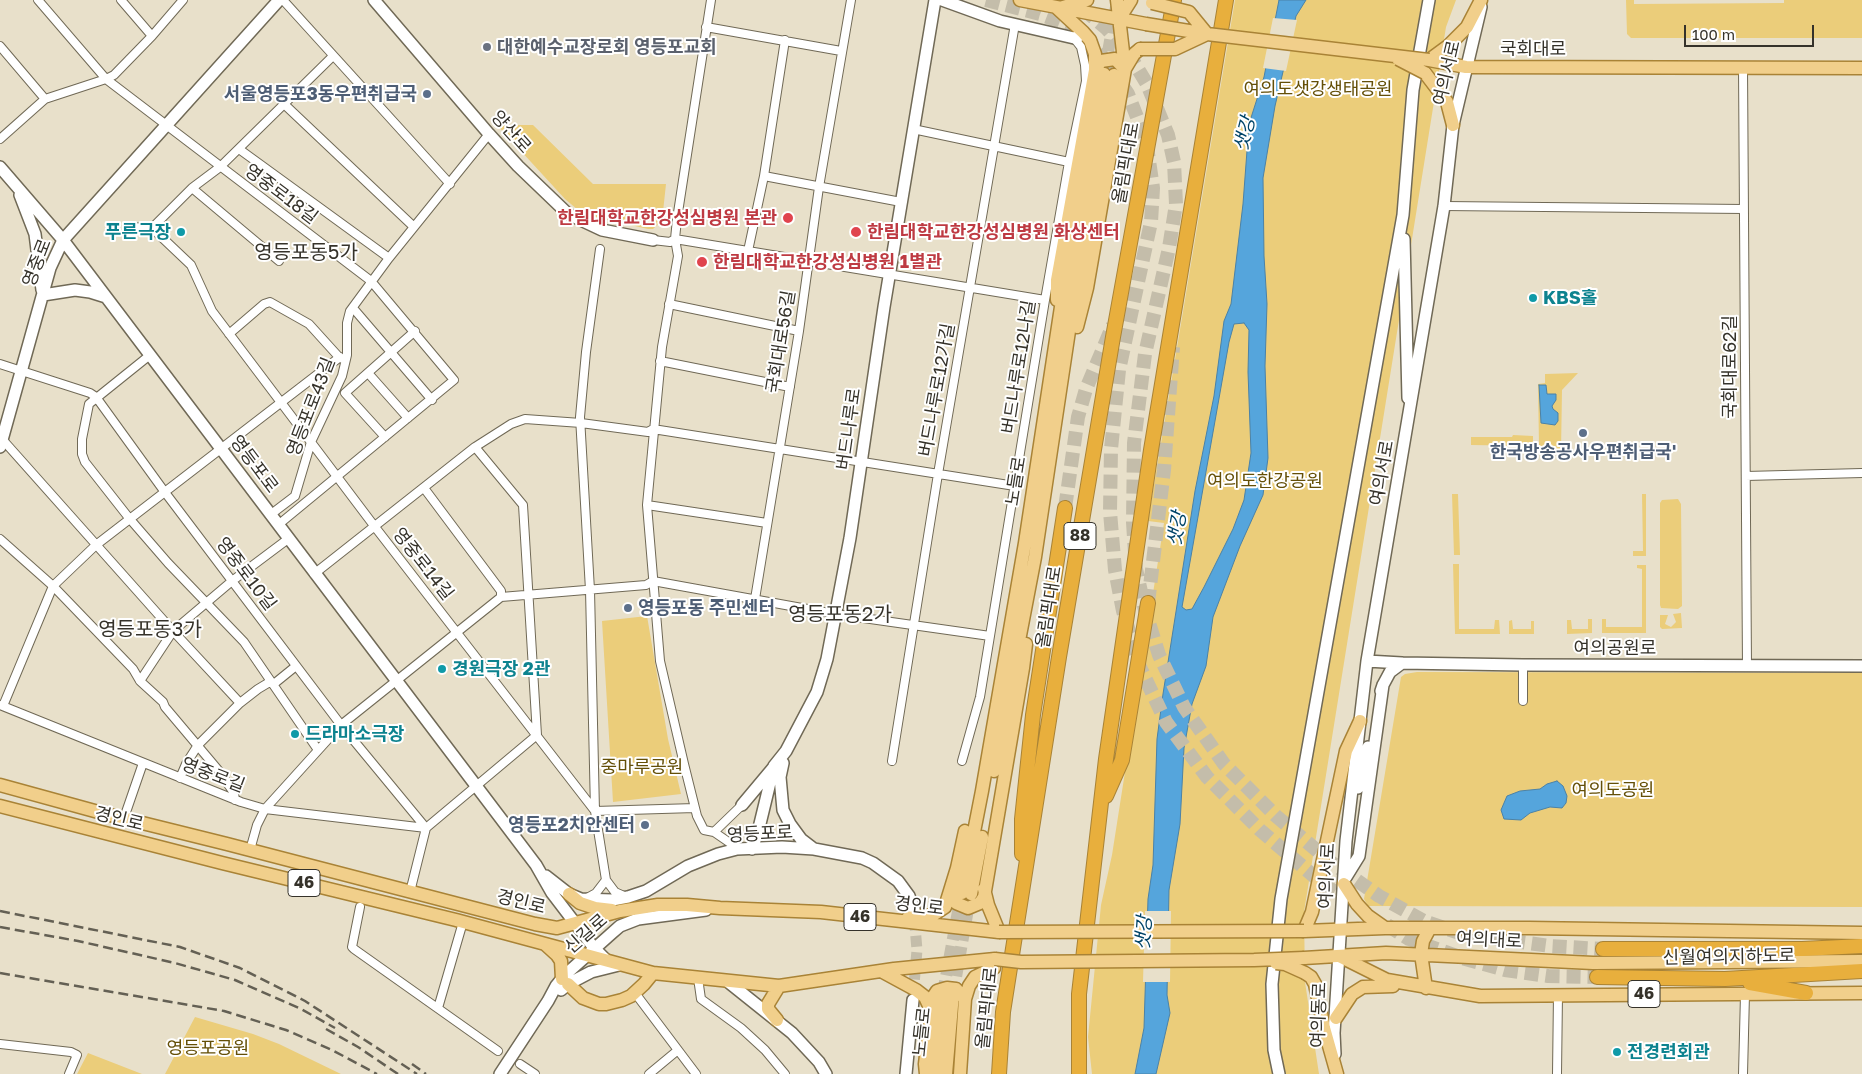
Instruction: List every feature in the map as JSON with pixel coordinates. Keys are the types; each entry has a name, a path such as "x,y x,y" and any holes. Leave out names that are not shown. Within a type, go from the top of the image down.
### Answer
{"highway":[{"name":"올림픽대로","path":"1000,1074 1004,1012 1022,890 1113,337 1174,0"},
{"path":"1079,1074 1079,994 1107,750 1135,551 1226,0"},
{"path":"1022,890 1022,819 1033,715 1065,508"},
{"path":"1101,808 1122,760 1148,603"},
{"name":"신월여의지하도로","path":"1603,949 1802,949 1862,946"},
{"name":"신월여의지하도로","path":"1597,977 1724,979 1862,971"},
{"path":"1724,979 1806,993"}],"main road":[{"name":"영중로","path":"1,443 50,268 63,240 281,0"},
{"name":"버드나루로","path":"752,849 762,818 774,766 786,751 817,692 827,658 862,462 901,202 935,0"},
{"path":"942,0 1000,21 1077,37"},
{"path":"1020,0 1119,19"},
{"path":"1057,8 1079,4 1087,0"},
{"path":"1110,72 1119,19 1117,0"},
{"path":"1119,19 1131,0"},
{"path":"1279,1074 1274,1050 1272,984 1281,899 1403,215 1413,90 1429,0"},
{"path":"1429,60 1448,46 1467,28 1482,0"},
{"name":"여의서로","path":"1339,956 1346,841 1367,661 1444,206 1453,126 1482,0"},
{"path":"1110,72 1140,49 1175,49 1207,34 1188,12 1149,1"},
{"name":"양산로","path":"379,2 489,134 518,166 568,214 602,230 653,240"},
{"path":"1057,8 1090,40 1095,54 1110,72"},
{"name":"국회대로","path":"1119,19 1207,34 1429,60 1466,67 1862,68"},
{"path":"1389,55 1426,73 1447,102 1453,126"},
{"name":"노들로","path":"961,892 958,868 978,773 996,662 1025,543 1057,336 1110,72"},
{"name":"노들로","path":"961,892 1035,557 1110,72"},
{"name":"영등포로","path":"0,167 63,240 543,874 552,893 576,923 591,952"},
{"path":"18,188 35,234 43,295 76,290 106,297"},
{"path":"1403,215 1408,426"},
{"path":"961,892 956,903 968,908 980,903 984,897 1023,668 1035,557"},
{"name":"여의공원로","path":"1367,661 1523,665 1862,666"},
{"path":"1346,841 1382,685 1390,672 1402,663"},
{"path":"1382,685 1359,856 1345,881 1357,904 1368,916 1385,928"},
{"path":"1304,931 1312,912 1346,751 1360,721"},
{"path":"786,751 780,777 783,810 790,824 801,838 814,849"},
{"path":"742,805 774,766"},
{"name":"경인로","path":"0,785 410,892 557,928 620,911 658,904 822,912 999,932 1341,931"},
{"path":"742,805 746,802 752,803 758,807 762,818"},
{"name":"경인로","path":"0,806 544,943 591,952 613,963 653,973 727,981"},
{"name":"영등포로","path":"543,874 575,896 612,900 646,891 688,866 718,854 737,850 782,847 814,849 862,858 873,863 898,881 909,896 914,909"},
{"path":"984,889 986,900 999,932"},
{"path":"891,920 933,915 961,892"},
{"path":"575,896 580,903 595,908 620,911"},
{"name":"신길로","path":"500,1074 548,1001 591,952 620,926 629,922 720,908"},
{"name":"여의대로","path":"1341,931 1385,928 1430,928 1862,933"},
{"path":"1426,988 1421,954 1423,941 1430,928"},
{"path":"544,943 557,954 561,961 565,982 583,998 598,1004 614,1003 635,992 653,973"},
{"name":"여의대로","path":"1339,956 1386,952 1593,963 1862,961"},
{"path":"727,981 779,986 936,964 1254,960 1339,956 1387,980 1426,988"},
{"name":"여의동로","path":"1337,1074 1334,1039 1339,956"},
{"path":"1254,960 1285,964 1311,977 1315,984 1324,1028 1337,1074"},
{"name":"신길로","path":"565,982 613,963"},
{"path":"954,995 968,986 975,977 995,964"},
{"path":"882,971 916,990 925,998 931,1010"},
{"path":"727,981 777,1020"},
{"path":"1336,1018 1352,994 1363,987 1387,985 1426,988"},
{"path":"779,986 768,1004 768,1009 806,1047 826,1074"},
{"path":"926,1074 933,997 937,991 948,988 956,989 954,995 960,1074"},
{"name":"46","path":"1426,988 1480,996 1862,993"},
{"name":"노들로","path":"936,1074 954,995"},
{"name":"노들로","path":"946,1074 954,995"},
{"path":"906,1074 913,1000"}],"street":[{"path":"38,0 106,79 166,126"},
{"path":"121,0 152,36"},
{"path":"0,139 45,98 106,79 121,69 183,0"},
{"path":"281,0 450,184"},
{"path":"711,0 675,239 678,256 660,361 647,505 660,660 695,808 704,830 714,832 737,850"},
{"name":"국회대로56길","path":"755,599 799,331 819,187 851,0"},
{"name":"버드나루로12가길","path":"892,761 969,287 1015,24"},
{"path":"706,27 842,51"},
{"name":"버드나루로12나길","path":"962,761 980,697 1069,162 1086,81 1085,65 1077,37"},
{"path":"748,251 764,176 784,40"},
{"path":"0,46 45,98"},
{"path":"129,227 152,228 192,188 220,167 334,56"},
{"name":"국회대로62길","path":"1743,67 1746,666"},
{"path":"284,104 414,227"},
{"name":"영중로18길","path":"166,126 371,281 415,331 454,380 432,400"},
{"path":"913,129 1069,162"},
{"name":"영등포로43길","path":"270,515 296,496 310,442 342,376 347,323 352,308 389,258 489,134"},
{"path":"239,148 389,258"},
{"path":"764,176 901,202"},
{"path":"192,188 279,262"},
{"path":"1444,206 1744,209"},
{"name":"영중로14길","path":"152,228 191,265 212,311 229,334 375,527 595,811"},
{"path":"653,240 670,242 675,239 1046,300"},
{"path":"600,249 586,352 580,422 590,590 595,811 606,880 614,892 620,896 628,897"},
{"path":"2,705 53,586 96,544 129,518 343,358 309,324 270,302 264,304 229,334"},
{"path":"669,304 799,331"},
{"path":"278,525 432,400 352,308"},
{"path":"385,437 345,393 415,331"},
{"path":"150,355 89,404 82,439 82,454 85,462 129,518 168,563 244,642 318,750"},
{"path":"660,361 790,387"},
{"path":"0,364 90,393 96,397"},
{"path":"368,373 408,418"},
{"name":"영중로10길","path":"96,397 164,491 341,725 426,828"},
{"path":"314,574 475,447 511,424 525,419 580,422 648,432 654,429 1016,486"},
{"path":"1,443 96,544 240,703"},
{"path":"410,892 426,828 537,735 523,505 475,447"},
{"path":"1746,476 1862,472"},
{"path":"424,488 501,591 501,597"},
{"path":"647,505 768,523"},
{"path":"0,539 53,586 133,669 140,681 163,702 164,708 198,745 234,793 235,800"},
{"path":"140,681 173,631 232,581 288,539"},
{"path":"250,850 265,809 341,725 501,597 646,585 653,581 835,614 990,636"},
{"path":"1523,665 1523,701"},
{"path":"180,778 198,745 240,703 258,689 274,683 296,666"},
{"name":"영중로길","path":"2,705 235,800 265,809 426,828"},
{"path":"124,818 143,763"},
{"path":"714,832 742,805"},
{"path":"595,811 695,808"},
{"path":"575,896 596,893 606,880"},
{"path":"360,906 352,946 354,950 498,1051"},
{"path":"438,1008 463,922"},
{"path":"698,978 701,999 741,1028 765,1050 782,1073"},
{"path":"635,992 696,1074"},
{"path":"1557,1074 1558,994"},
{"path":"1743,1074 1745,994"},
{"path":"0,1044 71,1052 77,1055 69,1074"},
{"path":"649,1074 678,1050"},
{"path":"520,1064 536,1074"}],"green space":[{"name":"여의도한강공원","path":"1235,0 1456,0 1446,27 1304,912 1305,982 1319,1074 1092,1074 1088,1037 1101,905 1112,855 1164,523 1148,521"},
{"path":"1626,0 1634,0 1634,4 1784,3 1784,0 1862,0 1862,38 1631,38 1627,34"},
{"path":"497,125 533,125 593,184 666,184 662,221 653,229 648,229 592,216 578,210 565,199"},
{"path":"1578,373 1562,390 1561,452 1553,446 1539,446 1538,384 1545,383 1545,374"},
{"path":"1513,435 1533,436 1533,446 1471,445 1471,437 1512,437"},
{"path":"1452,494 1458,494 1460,555 1454,555"},
{"path":"1642,494 1646,494 1646,556 1633,556 1633,551 1643,551"},
{"path":"1678,499 1681,504 1682,606 1678,609 1661,608 1660,503 1662,500"},
{"path":"1453,564 1459,564 1459,629 1494,629 1495,620 1499,620 1500,634 1455,634"},
{"path":"1637,565 1646,565 1646,633 1602,633 1602,619 1606,619 1606,627 1642,627 1642,569 1637,568"},
{"path":"1681,613 1682,628 1662,629 1660,627 1660,615 1668,615 1665,624 1671,627 1676,622 1673,614"},
{"name":"중마루공원","path":"647,616 668,739 681,794 613,802 602,621"},
{"path":"1588,619 1592,619 1592,633 1567,634 1567,620 1571,620 1572,629 1588,629"},
{"path":"1512,620 1513,629 1531,629 1531,621 1534,621 1534,634 1509,634 1509,621"},
{"name":"여의도공원","path":"1417,672 1862,673 1862,907 1368,906 1364,899 1401,677 1405,674"},
{"name":"영등포공원","path":"195,1017 253,1034 279,1044 341,1074 165,1074"},
{"name":"영등포공원","path":"88,1053 142,1074 77,1074"}],"water":[{"path":"1279,0 1306,0 1296,16 1275,106 1263,178 1267,304 1265,366 1268,458 1263,495 1240,546 1213,617 1206,666 1192,704 1184,748 1180,824 1169,890 1167,995 1170,1013 1156,1074 1135,1074 1144,1028 1148,899 1153,865 1157,739 1195,491 1214,396 1224,321 1231,304 1243,204 1249,124 1264,77","holes":["1244,323 1249,330 1248,372 1251,453 1244,500 1233,529 1204,587 1192,609 1186,610 1182,607 1229,342 1234,324"]},
{"path":"1539,385 1546,385 1547,394 1556,394 1556,400 1552,406 1558,413 1558,421 1555,425 1541,423"},
{"path":"1557,781 1563,786 1567,796 1566,803 1562,808 1550,807 1530,813 1521,820 1504,819 1501,810 1507,796 1520,791 1540,789 1547,784"}],"pier":[{"path":"1273,18 1297,20 1286,71 1263,68"},
{"path":"1145,911 1171,911 1170,982 1143,982"}],"tunnel":[{"path":"986,0 1040,14 1071,26 1096,47 1128,94 1146,140 1153,188 1151,222 1119,370 1111,449 1110,512 1115,570 1123,611 1139,665 1166,722 1207,777 1260,830 1323,884 1352,903"},
{"path":"1105,69 1116,7"},
{"path":"1083,9 1106,28 1127,51 1147,84 1168,135 1174,162 1176,204 1169,248 1145,354 1134,443 1133,522 1136,569 1145,610 1159,655 1184,707 1224,764 1276,816 1332,863 1379,896 1424,921 1462,934 1550,946 1603,949"},
{"path":"1065,508 1078,417 1086,389 1113,325"},
{"path":"1148,603 1164,470 1173,347"},
{"path":"943,993 961,895"},
{"path":"953,994 970,898"},
{"path":"913,996 917,950 914,914"},
{"path":"1387,925 1409,939 1462,958 1505,970 1548,976 1597,977"}],"railway":[{"path":"0,911 180,947 240,968 305,1001 417,1074"},
{"path":"0,927 78,941 175,963 235,980 301,1009 335,1028"},
{"path":"0,973 224,1011 286,1030 332,1050 377,1074"},
{"path":"326,1029 358,1047 398,1074"},
{"path":"412,1064 426,1074"}],"place":[{"name":"대한예수교장로회 영등포교회","path":"487,47"},
{"name":"서울영등포3동우편취급국","path":"427,94"},
{"name":"한림대학교한강성심병원 본관","path":"788,218"},
{"name":"푸른극장","path":"181,232"},
{"name":"한림대학교한강성심병원 화상센터","path":"856,232"},
{"name":"한림대학교한강성심병원 1별관","path":"702,262"},
{"name":"KBS홀","path":"1533,298"},
{"name":"한국방송공사우편취급국'","path":"1583,433"},
{"name":"영등포동 주민센터","path":"628,608"},
{"name":"경원극장 2관","path":"442,669"},
{"name":"드라마소극장","path":"295,734"},
{"name":"영등포2치안센터","path":"645,825"},
{"name":"전경련회관","path":"1617,1052"}],"district":[{"name":"영등포동5가","path":"306,253"},
{"name":"영등포동2가","path":"840,615"},
{"name":"영등포동3가","path":"150,630"}],"park label":[{"name":"여의도샛강생태공원","path":"1318,89"}],"water label":[{"name":"샛강","path":"1245,134"},
{"name":"샛강","path":"1177,529"},
{"name":"샛강","path":"1144,933"}]}
